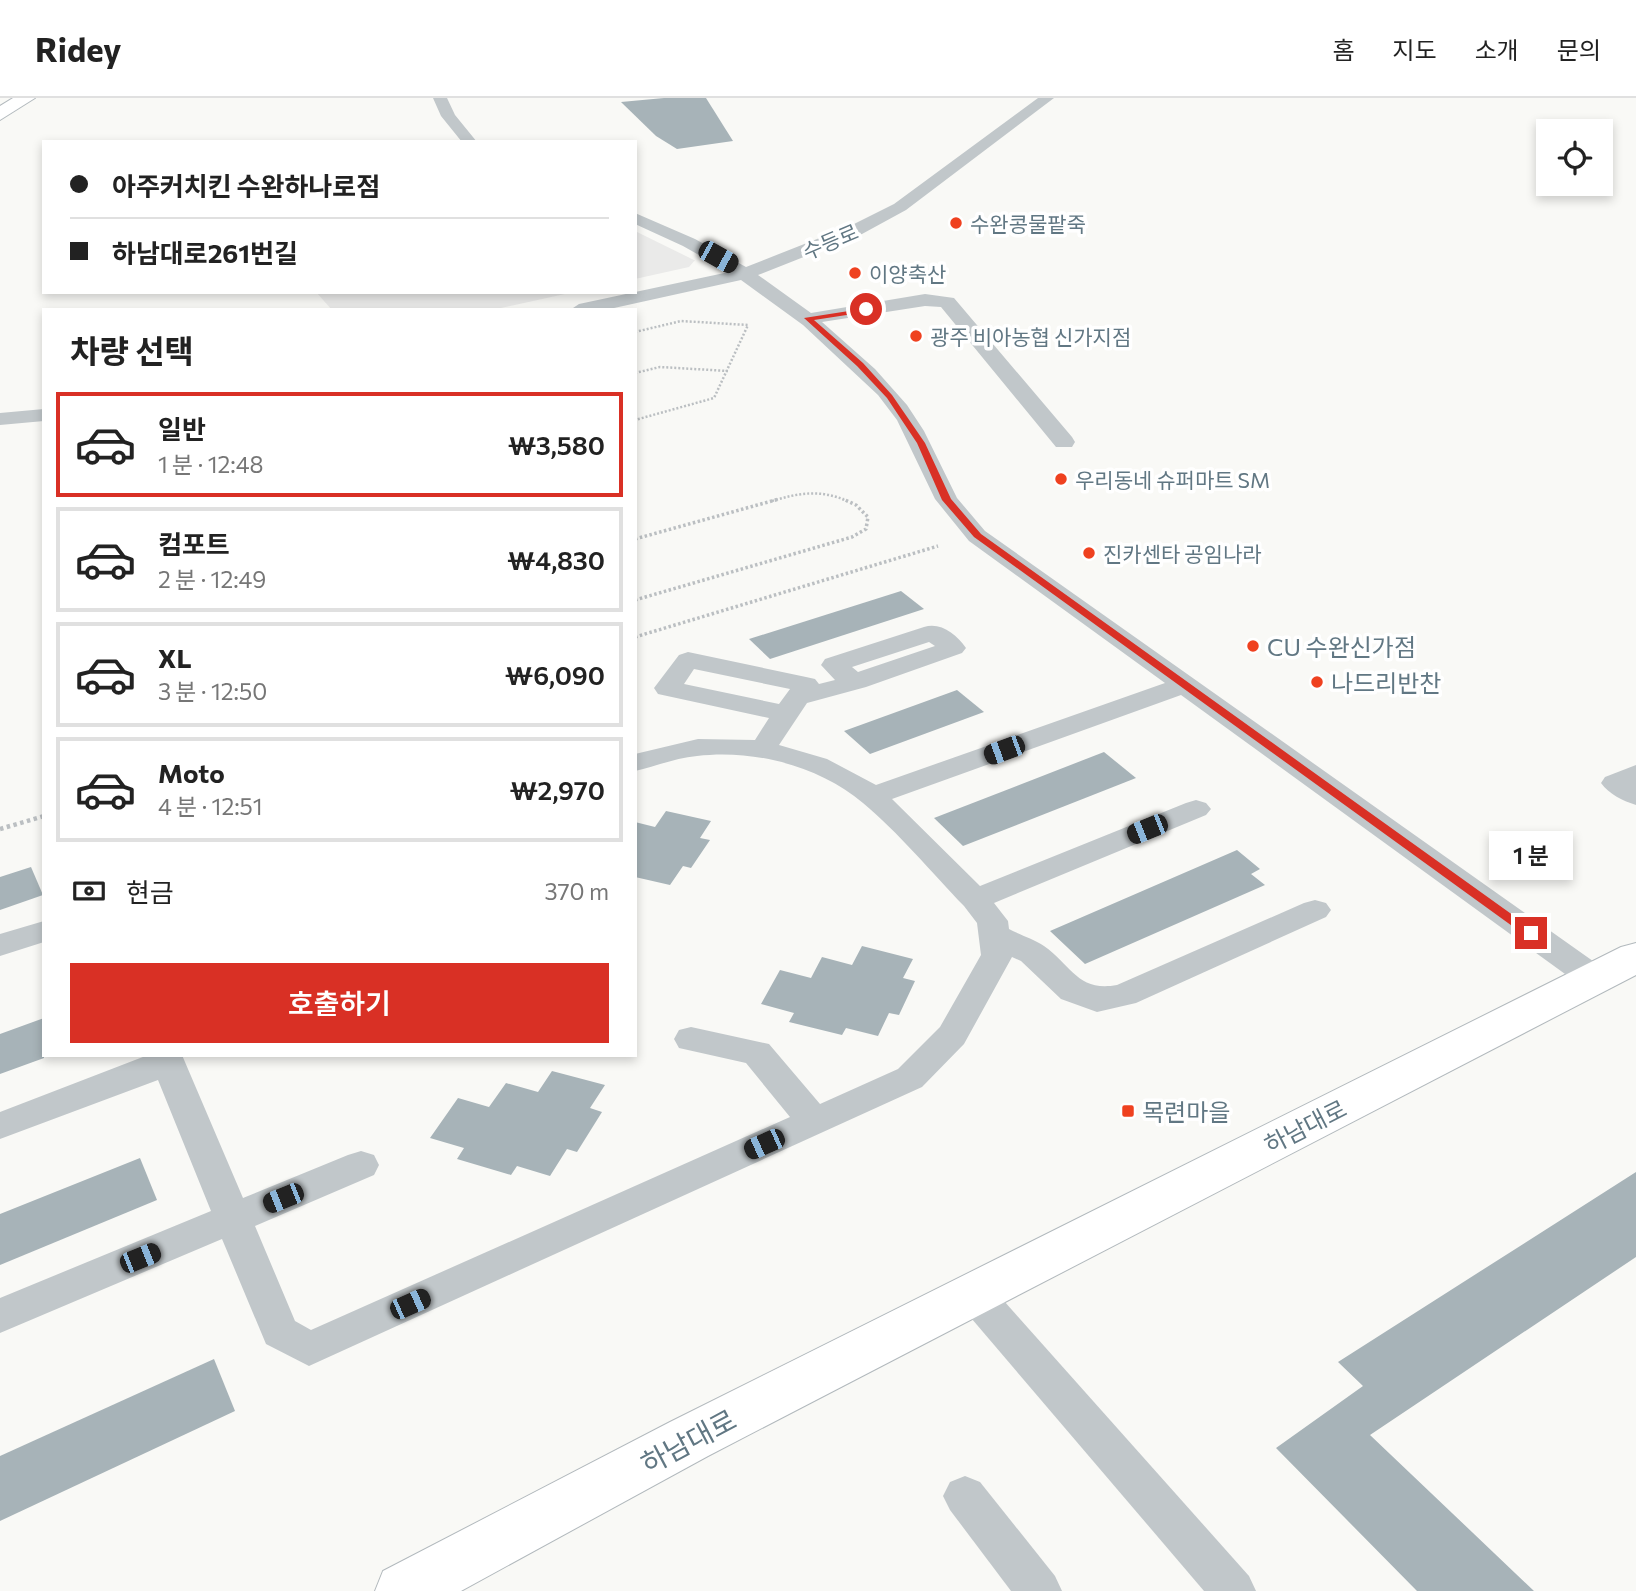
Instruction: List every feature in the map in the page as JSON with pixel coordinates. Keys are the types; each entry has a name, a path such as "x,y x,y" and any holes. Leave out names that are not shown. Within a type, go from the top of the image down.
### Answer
{"main road":[{"path":"0,114 26,98"},
{"name":"하남대로","path":"404,1591 689,1439 1636,957"}],"street":[{"path":"440,98 448,116 468,140"},
{"name":"수등로","path":"588,308 747,273 802,253 901,207 1047,98"},
{"path":"637,219 701,248 747,273 808,318 860,364 895,403 921,443 947,500 978,536 1595,979"},
{"path":"808,318 925,300 947,302 1064,442"},
{"path":"0,419 42,415"},
{"path":"762,749 792,705 853,682"},
{"path":"873,796 1185,685"},
{"path":"0,1126 167,1059 280,1332 309,1349 910,1078 952,1035 997,955 992,921 975,899 873,796 846,777 810,760 762,749 718,746 683,748 637,762"},
{"path":"1636,773 1615,783 1636,796"},
{"path":"975,899 1196,809"},
{"path":"994,936 1032,953 1073,991 1097,1000 1124,995 1315,910"},
{"path":"0,945 42,932"},
{"path":"691,1039 757,1054 814,1121"},
{"path":"0,1316 361,1165"},
{"path":"974,1294 1233,1591"},
{"path":"965,1496 1040,1591"}],"path":[{"path":"637,332 681,321 748,325 718,395 711,401 637,419"},
{"path":"637,373 660,367 728,371"},
{"path":"637,538 803,492 821,491 835,495 856,505 868,517 866,529 852,537 637,599"},
{"path":"637,636 938,546"},
{"path":"0,830 42,817"}],"shaded area":[{"path":"637,232 695,260 689,267 637,279"},
{"path":"318,294 565,294 501,308 330,308"}],"building":[{"path":"706,98 733,141 677,149 656,136 621,102"},
{"path":"901,591 924,609 770,659 749,639"},
{"path":"957,690 984,712 870,754 844,731"},
{"path":"1104,752 1136,778 963,846 934,818"},
{"path":"666,811 711,821 700,838 710,840 691,868 683,866 670,885 637,877 637,822 655,827"},
{"path":"1237,850 1260,869 1251,874 1265,885 1085,964 1050,931"},
{"path":"31,867 42,895 0,910 0,877"},
{"path":"862,946 913,959 903,978 915,981 899,1015 889,1013 878,1036 846,1028 842,1035 789,1022 794,1013 761,1004 780,970 811,978 822,957 852,965"},
{"path":"42,1019 44,1058 0,1074 0,1034"},
{"path":"552,1071 605,1085 590,1108 602,1112 577,1152 567,1149 550,1176 517,1166 511,1175 457,1159 464,1148 430,1138 458,1098 489,1107 506,1083 538,1092"},
{"path":"140,1158 157,1200 0,1265 0,1214"},
{"path":"1636,1172 1636,1257 1370,1435 1534,1591 1417,1591 1276,1448 1363,1386 1338,1362"},
{"path":"214,1359 235,1411 0,1521 0,1456"}],"place":[{"name":"수완콩물팥죽","path":"956,223"},
{"name":"이양축산","path":"855,273"},
{"name":"광주 비아농협 신가지점","path":"916,336"},
{"name":"우리동네 슈퍼마트 SM","path":"1061,479"},
{"name":"진카센타 공임나라","path":"1089,553"},
{"name":"CU 수완신가점","path":"1253,646"},
{"name":"나드리반찬","path":"1317,682"},
{"name":"목련마을","path":"1128,1111"}],"route":[{"path":"866,309 808,318 860,364 890,396 921,443 947,500 978,536 1531,933"}]}
